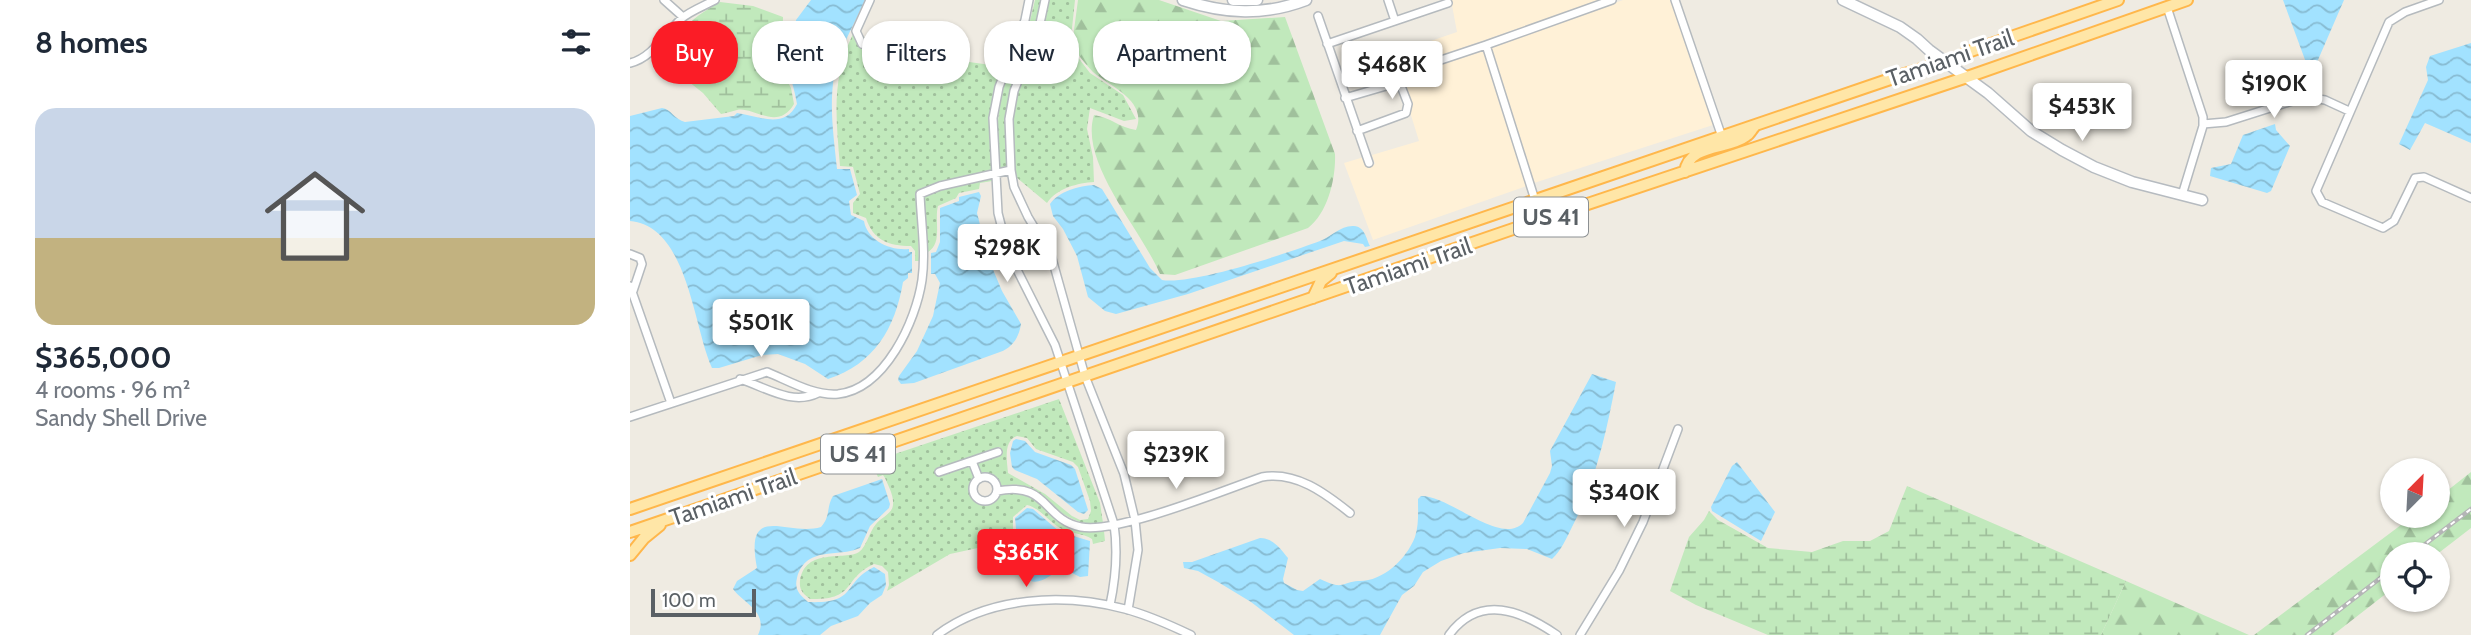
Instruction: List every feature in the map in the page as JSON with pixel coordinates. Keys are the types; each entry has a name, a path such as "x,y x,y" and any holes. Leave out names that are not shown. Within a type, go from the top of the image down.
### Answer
{"main road":[{"name":"Tamiami Trail","path":"630,509 1945,62 2118,0"},
{"name":"Tamiami Trail","path":"630,532 1513,229 1967,78 2187,0"},
{"path":"1685,172 1689,160 1697,154 1746,137 1756,125"},
{"path":"1513,229 1534,214 1535,200"},
{"path":"1313,298 1321,281 1339,267"},
{"path":"630,555 644,538 667,519"}],"street":[{"path":"664,0 683,17"},
{"path":"630,63 638,61 650,52 683,17 715,0"},
{"path":"862,44 856,31 870,0"},
{"path":"1030,0 999,87 993,118 998,213 1008,252 1055,345 1114,524 1117,546 1116,579 1110,605"},
{"path":"1045,0 1039,27 1021,69 1009,119 1011,170 1014,187 1051,255 1085,376 1124,474 1135,520 1138,551 1128,610"},
{"path":"1183,0 1222,11 1241,13 1268,11 1306,0"},
{"path":"1234,0 1256,0"},
{"path":"1388,0 1395,20"},
{"path":"1420,66 1612,0"},
{"path":"1675,0 1721,137"},
{"path":"1843,0 1899,27 2031,131 2062,150 2094,167 2132,182 2202,200"},
{"path":"2439,0 2405,12 2389,22 2316,186 2317,195 2322,202 2383,228 2394,221 2415,178 2424,177 2471,198"},
{"path":"1327,44 1434,4 1448,3"},
{"path":"2167,7 2201,106 2203,124 2182,195"},
{"path":"1318,16 1369,163"},
{"path":"1486,45 1535,200"},
{"path":"1345,98 1393,84 1401,86 1408,104 1406,113 1357,131"},
{"path":"2203,124 2226,122 2310,96 2349,111"},
{"path":"630,417 767,372 818,393 837,394 864,385 880,371 905,334 916,308 923,279 920,194 940,186 1011,170"},
{"path":"630,254 640,258 642,264 631,288 671,403"},
{"path":"765,390 772,374"},
{"path":"740,379 788,396 813,396 818,393"},
{"path":"1580,635 1619,571 1643,522 1678,429"},
{"path":"939,472 998,452"},
{"path":"972,461 979,479"},
{"path":"979,479 973,489 978,499 985,501 991,499 997,491 1024,488 1064,519 1082,527 1104,527 1135,520 1277,474 1289,476 1326,495 1350,513"},
{"path":"979,479 989,478 995,483 997,491"},
{"path":"937,635 954,622 998,605 1058,601 1110,605 1191,635"},
{"path":"1449,635 1460,623 1472,616 1495,610 1520,613 1557,635"}],"shaded area":[{"path":"1451,0 1600,0 1416,64 1418,71 1483,50 1527,186 1373,240 1344,163 1364,157 1368,167 1375,164 1372,155 1419,141 1410,112 1411,102 1404,84 1399,81 1390,55 1457,32"},
{"path":"1623,0 1671,0 1713,125 1534,183 1490,47"}],"green space":[{"path":"1035,0 1041,0 1036,21 1030,21"},
{"path":"1049,0 1075,0 1073,21 1043,21"},
{"path":"1078,0 1159,0 1221,21 1093,21 1093,72 1079,55 1079,21 1075,21"},
{"path":"720,2 753,6 783,17 783,21 752,21 752,84 789,84 794,104 788,112 773,117 743,110 721,114 692,84 738,84 738,21 692,21"},
{"path":"1285,17 1335,154 1334,174 1321,213 1308,228 1175,275 1160,274 1114,196 1095,154 1092,134 1094,115 1136,130 1137,111 1111,84 1251,84 1251,21 1221,21"},
{"path":"853,34 862,37 862,84 970,84 970,62 984,64 984,84 998,84 992,116 991,170 939,182 918,190 919,261 915,261 915,251 911,246 895,245 882,240 873,232 866,218 853,213 853,203 860,194 853,167 840,166 837,115 838,84 848,84 848,46"},
{"path":"1079,59 1093,75 1093,84 1106,84 1123,95 1136,119 1124,121 1090,108 1087,129 1093,157 1094,182 1068,187 1047,203 1016,177 1012,136 1020,84 1079,84"},
{"path":"1005,84 1013,84 1007,129 1007,167 998,169 998,130"},
{"path":"992,178 992,181 980,183 979,189 959,193 956,198 938,206 937,237 933,248 928,252 927,260 924,196"},
{"path":"1059,399 1100,503 1103,523 1075,520 1055,508 1034,490 1025,486 1000,486 995,477 981,474 977,463 1002,455 1000,447 935,469 936,476 970,466 974,478 970,491 977,503 990,504 1000,494 1023,495 1071,528 1104,531 1105,541 1093,544 1092,539 1060,528 1027,505 1013,517 1013,535 1018,545 1001,543 950,554 887,591 888,572 882,566 874,564 836,596 810,599 802,592 800,584 803,570 809,563 826,557 859,552 876,524 892,507 893,498 885,478 883,475 878,477 871,462","holes":["1017,436 1027,438 1036,449 1073,462 1078,467 1090,501 1088,519 1080,520 1072,516 1045,494 1008,473 1007,452 1010,442"]},
{"path":"2471,472 2471,528 2450,544 2450,542 2380,542 2380,598 2333,635 2254,635 2397,528 2450,528 2450,489"},
{"path":"1907,486 2126,581 2101,635 1768,635 1696,605 1670,591 1689,537 1709,511 1718,520 1768,548 1812,552 1843,541 1870,541 1889,531"},
{"path":"2126,581 2249,635 2101,635"}],"water":[{"path":"811,0 865,0 848,36 848,21 796,20"},
{"path":"2283,0 2344,0 2311,76"},
{"path":"2471,43 2471,143 2425,123 2410,150 2399,144 2428,80 2426,67 2430,56"},
{"path":"792,84 833,84 833,135 837,169 850,169 857,195 849,201 851,215 864,221 870,234 880,243 912,252 912,273 908,273 908,278 903,282 894,315 880,342 858,364 828,379 805,364 778,354 762,355 712,368 686,281 676,259 665,240 649,227 630,221 630,116 662,108 685,122 734,116 737,113 778,119 792,112 797,104"},
{"path":"2275,124 2276,130 2290,146 2271,191 2267,193 2210,176 2211,168 2231,164 2243,135"},
{"path":"1094,185 1102,189 1150,268 1162,280 1195,278 1240,267 1320,241 1349,226 1361,228 1370,246 1344,241 1188,294 1116,314 1105,311 1088,297 1077,256 1053,216 1050,204 1070,190"},
{"path":"979,192 981,196 977,213 989,260 1002,291 1021,324 1019,333 1005,350 914,383 901,384 899,376 917,351 933,316 940,283 935,274 931,274 931,253 936,252 940,242 940,208 959,201 959,197"},
{"path":"1592,374 1616,382 1608,420 1588,492 1565,540 1552,559 1527,549 1500,548 1464,553 1441,561 1423,572 1414,586 1402,595 1380,635 1294,635 1251,602 1198,571 1184,568 1183,562 1192,562 1265,538 1273,542 1288,558 1284,583 1297,590 1303,591 1320,579 1339,585 1376,578 1392,568 1411,546 1416,532 1418,499 1421,496 1446,503 1488,524 1513,528 1523,523 1550,473 1550,451"},
{"path":"1016,439 1025,441 1035,452 1071,465 1075,469 1088,510 1084,514 1037,479 1012,467 1010,453"},
{"path":"1737,462 1775,512 1761,541 1712,511 1711,507 1732,466"},
{"path":"882,479 889,508 870,526 860,548 824,554 808,561 801,568 796,586 808,602 835,600 843,596 864,573 874,567 885,574 886,585 882,595 858,616 831,626 820,635 758,635 761,627 758,614 733,589 737,581 757,568 757,535 763,528 771,526 808,529 821,527 833,496"},
{"path":"1027,508 1033,509 1060,532 1090,541 1088,576 1080,577 1062,568 1039,581 1034,582 1024,577 1024,549 1017,539 1015,518"}],"railway":[{"path":"2428,542 2471,509"},
{"path":"2307,635 2380,578"}]}
